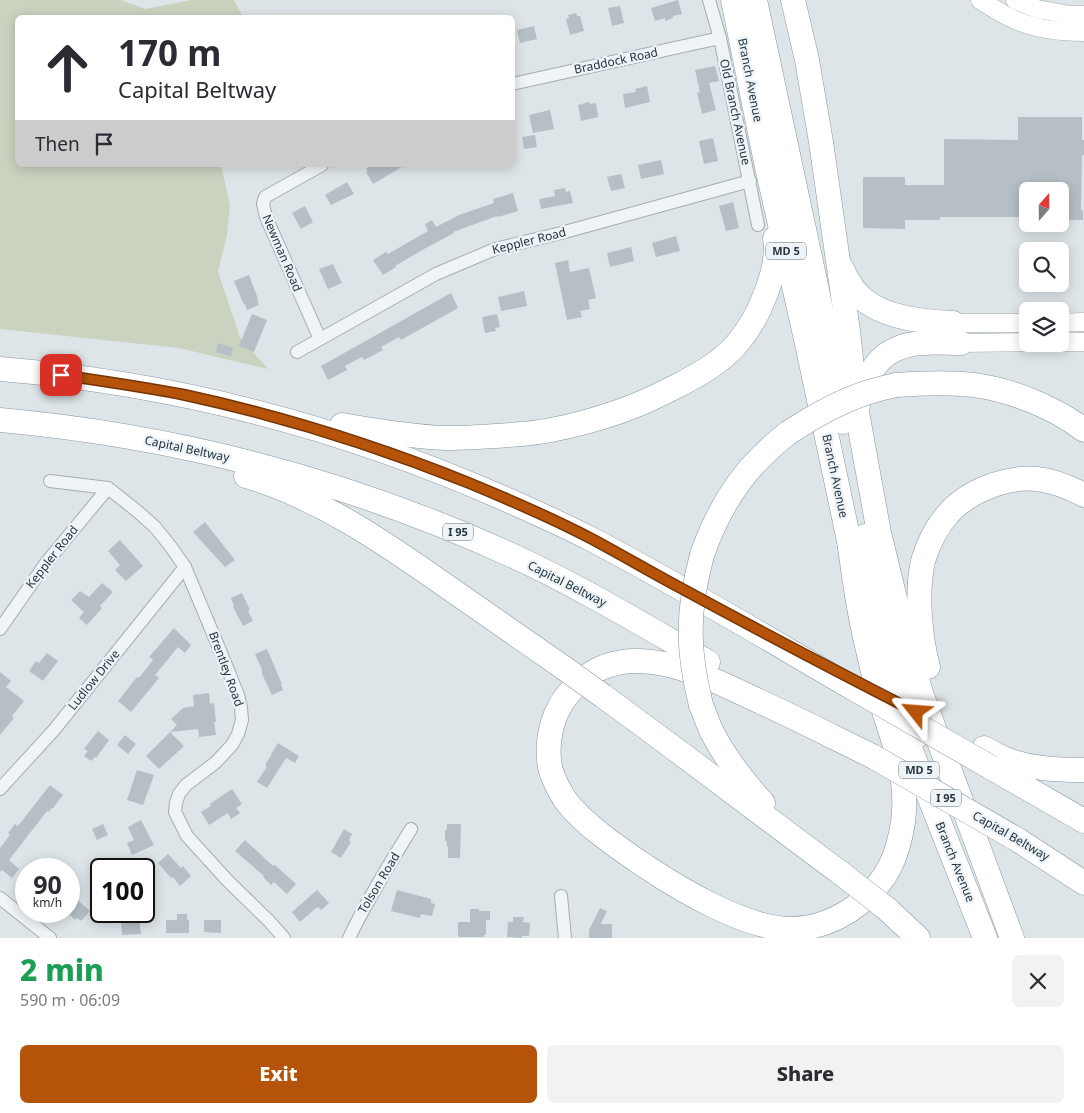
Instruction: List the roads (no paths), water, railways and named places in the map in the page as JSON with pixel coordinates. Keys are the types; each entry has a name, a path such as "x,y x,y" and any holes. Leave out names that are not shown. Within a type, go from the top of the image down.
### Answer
{"highway":[{"name":"Branch Avenue","path":"734,0 758,174 806,339 867,621 890,700 985,936"},
{"path":"755,0 817,290 860,508 876,601 896,673 985,936"},
{"name":"MD 5","path":"793,0 807,60 821,142 848,331 857,412 879,533 905,639 921,693 1012,938"},
{"path":"0,369 42,372 98,380 354,427 411,435 447,438 478,437 525,434 564,427 646,401 711,367 735,347 749,328 761,306 770,284 777,251 770,209 758,174"},
{"path":"838,258 846,278 856,293 870,304 895,316 930,323 957,333"},
{"path":"857,412 863,388 872,370 883,356 900,348 957,333"},
{"path":"842,874 770,810 745,783 727,759 712,732 701,705 691,656 691,609 695,579 702,555 711,530 724,504 761,456 788,433 812,417 840,403 870,391 896,385 948,383 975,385 1031,401 1058,413 1084,430"},
{"path":"184,395 284,420 355,441 469,483 572,530 648,569 987,758 1084,821"},
{"path":"0,421 91,437 228,471 285,490 338,516 381,541 564,668 676,749 842,874 886,909 918,938"},
{"name":"Capital Beltway","path":"0,421 92,430 206,452 272,468 340,489 450,529 511,556 624,614 1084,878"},
{"path":"980,849 924,654 920,601 920,578 924,561 934,534 948,513 964,500 983,489 1000,482 1036,479 1068,486 1084,494"},
{"path":"849,540 858,604 881,702 894,738 900,762 904,797 900,840 887,874 876,889 845,914 827,922 808,927 771,927 726,911 692,894 625,853 572,808 554,778 549,756 552,726 556,712 573,688 588,674 603,667 622,662 640,661 674,666 703,676 792,716 874,757"},
{"path":"987,758 1004,759 1042,769 1084,770"},
{"path":"1018,840 1084,883"}],"main road":[{"path":"980,0 1012,18 1040,28 1066,32 1084,32"},
{"path":"1015,0 1037,9 1070,15 1084,15"},
{"path":"1069,323 1084,322"},
{"path":"957,333 1019,324"},
{"path":"957,333 1019,341"},
{"path":"1069,342 1084,342"}],"street":[{"name":"Old Branch Avenue","path":"709,0 758,174 758,224"},
{"name":"Braddock Road","path":"515,83 720,38"},
{"name":"Newman Road","path":"319,167 265,197 263,204 266,217 320,339"},
{"name":"Keppler Road","path":"297,352 436,274 495,249 561,233 758,174"},
{"path":"50,481 108,488"},
{"name":"Keppler Road","path":"0,629 46,563 108,488"},
{"name":"Brentley Road","path":"108,488 137,511 154,528 171,547 184,567 238,695 241,708 242,720 232,745 215,762 186,785 179,794 175,812 187,836 284,938"},
{"name":"Ludlow Drive","path":"0,789 54,730 184,567"},
{"name":"Tolson Road","path":"349,938 375,888 411,829"},
{"path":"561,896 564,938"},
{"path":"0,898 50,938"}]}
